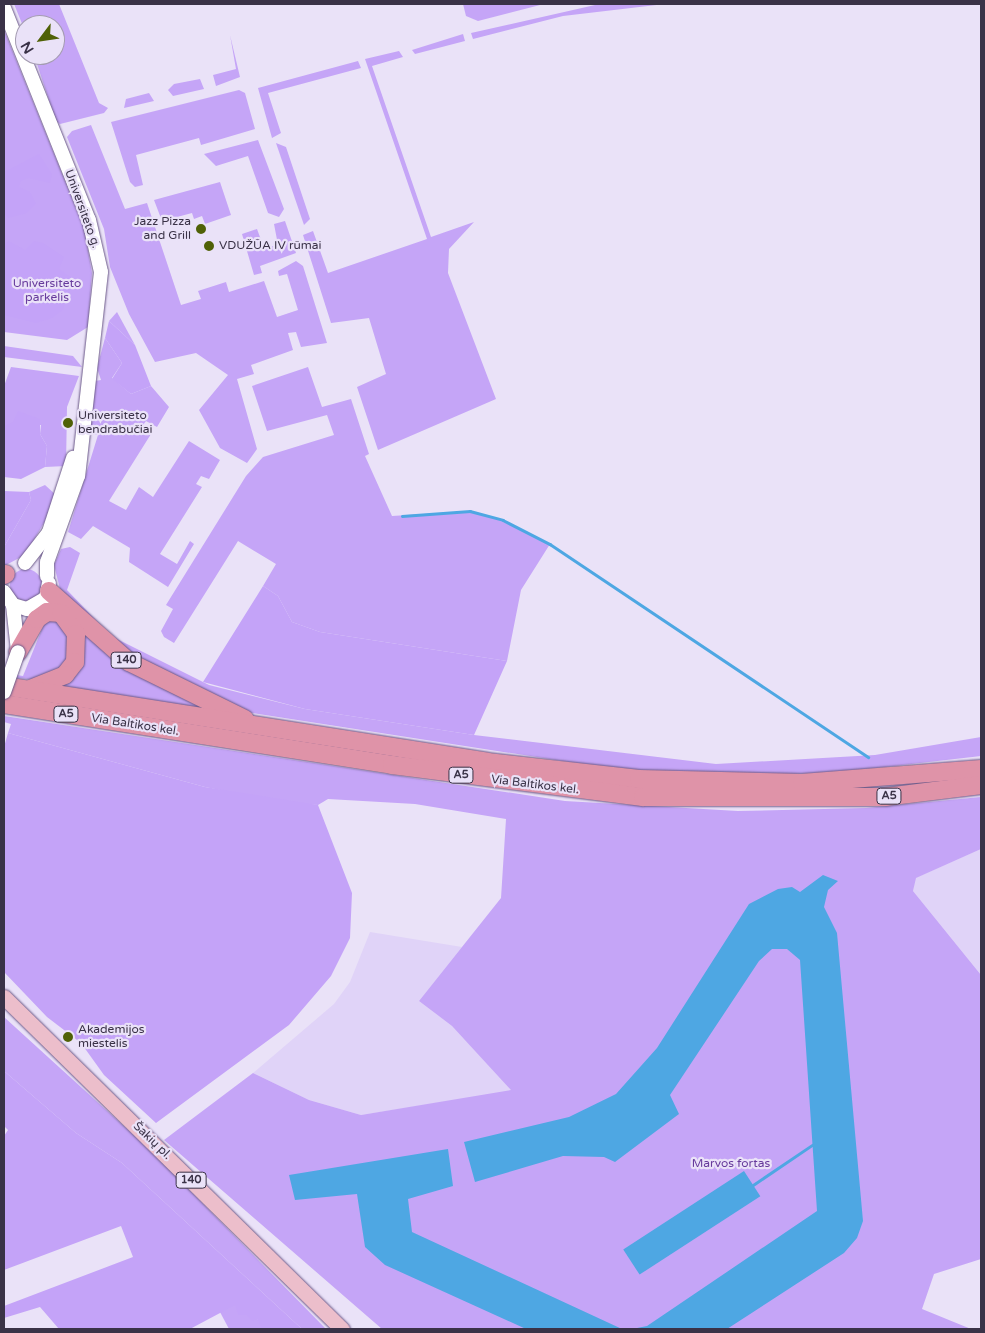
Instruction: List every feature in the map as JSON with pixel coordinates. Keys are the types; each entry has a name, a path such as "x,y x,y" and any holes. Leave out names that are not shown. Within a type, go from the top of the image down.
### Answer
{"highway":[{"name":"140","path":"48,583 129,662 264,728"},
{"path":"18,652 37,619 47,612 61,613 76,634 75,662 65,676 26,690"},
{"name":"Via Baltikos kel.","path":"4,686 487,762 639,779 802,783 981,769"},
{"name":"Via Baltikos kel.","path":"4,704 392,765 643,797 865,798 981,785"}],"main road":[{"name":"Universiteto g.","path":"4,8 89,220 99,257 100,301 76,486 46,562 48,583"},
{"name":"Universiteto g.","path":"25,563 48,532 83,421"},
{"path":"4,692 35,608 48,583 38,566 25,563 4,580 13,605 18,652"},
{"path":"13,605 35,608"},
{"name":"Šakių pl.","path":"4,996 342,1329"}],"shaded area":[{"path":"981,849 981,975 913,891 915,878"},
{"path":"370,932 462,947 419,1001 452,1026 513,1091 361,1115 309,1100 253,1073 334,1004 350,982"}],"green space":[{"path":"14,4 59,4 63,15 18,15"},
{"path":"463,4 544,4 478,21 466,16"},
{"path":"665,4 563,16 473,39 471,33 595,5"},
{"path":"65,19 99,103 108,108 104,113 60,124 56,121 37,65 65,65"},
{"name":"Universiteto parkelis","path":"4,30 15,57 15,65 18,65 84,228 92,273 88,327 67,340 4,332"},
{"path":"463,34 465,41 415,54 412,50"},
{"path":"230,35 240,77 216,86 213,75 236,69"},
{"path":"399,51 403,57 372,66 431,237 474,222 449,249 448,273 496,399 378,450 357,387 386,374 369,318 331,323 303,235 313,231 328,273 427,239 365,59"},
{"path":"358,61 361,68 268,93 281,133 272,138 258,88"},
{"path":"200,79 204,89 173,96 168,90 174,84"},
{"path":"239,90 245,93 255,129 201,145 199,138 136,155 143,185 135,187 130,182 111,122"},
{"path":"149,93 154,101 124,108 126,99"},
{"path":"91,125 125,209 147,203 181,305 201,299 198,291 226,282 229,292 264,281 277,317 298,310 287,274 279,276 278,271 296,261 303,266 327,343 301,347 296,332 288,333 293,350 251,365 254,374 237,379 257,449 247,463 220,448 199,410 228,375 196,353 155,362 129,314 110,267 104,229 67,137 72,131"},
{"path":"258,140 284,209 279,217 268,213 248,156 216,166 204,154"},
{"path":"276,143 286,147 310,219 304,225"},
{"path":"39,154 52,174 50,183 28,178 21,181 19,187 30,192 36,204 27,213 8,218 4,214 4,172"},
{"path":"220,182 231,215 205,224 202,216 194,219 192,213 162,221 154,200"},
{"path":"285,221 296,253 260,266 262,273 254,275 242,234 257,229 264,248 278,245 274,224"},
{"path":"9,241 25,250 34,241 43,243 64,257 59,269 72,278 63,310 52,318 36,323 4,315 4,244"},
{"path":"117,312 135,345 109,321"},
{"path":"109,321 135,345 151,386 131,394 112,379 122,363 105,338"},
{"path":"105,338 122,363 112,378 131,394 151,386 169,407 157,427 146,421 141,428 151,434 109,501 126,510 139,487 153,497 189,441 220,460 209,479 201,476 196,484 202,487 160,554 177,564 190,541 194,544 168,587 129,562 130,548 93,526 81,539 68,532 98,435 91,434 91,411 95,381 101,380 97,368"},
{"path":"4,346 73,356 82,367 4,357"},
{"path":"11,367 79,376 67,407 66,466 45,467 47,446 40,434 41,425 4,426 4,386"},
{"path":"308,367 322,407 351,399 369,454 365,456 392,516 470,511 503,520 550,544 521,590 507,661 320,632 292,622 278,596 263,586 276,564 238,541 174,643 164,637 161,631 173,609 166,605 246,476 263,457 334,435 327,415 267,431 252,386"},
{"path":"18,411 40,419 40,434 47,446 45,467 21,479 4,477 4,426 13,422"},
{"path":"45,485 56,495 45,521 25,555 4,566 4,547 31,500 29,492"},
{"path":"4,491 29,492 31,500 4,547"},
{"path":"70,547 80,553 67,590 111,636 209,685 305,709 474,735 716,764 875,755 981,737 981,756 842,772 744,776 620,770 240,711 142,663 114,645 62,597 54,565 61,549"},
{"path":"26,569 32,570 37,574 41,579 41,591 37,596 32,600 26,601 20,600 15,596 11,591 10,585 11,579 15,574 20,570"},
{"path":"263,586 278,596 292,622 320,632 507,661 474,735 305,709 203,682"},
{"path":"56,615 74,645 64,670 40,680 4,677 4,673 23,676 44,624"},
{"path":"79,624 106,654 130,670 207,709 59,686"},
{"name":"Marvos fortas","path":"4,716 565,801 738,811 866,808 981,797 981,849 916,878 913,891 981,975 981,1259 934,1274 922,1309 971,1329 382,1329 164,1140 253,1073 309,1100 361,1115 511,1090 452,1026 419,1001 501,898 506,819 415,804 328,799 318,805 285,803 205,787 8,733 11,724 4,722"},
{"path":"8,733 205,787 318,805 352,893 350,938 331,976 289,1025 156,1123 104,1075 81,1043 47,1017 4,972 4,747"},
{"path":"4,1017 149,1149 326,1329 302,1329 122,1163 76,1133 4,1071"},
{"path":"4,1071 76,1133 122,1163 302,1329 262,1329 257,1319 252,1321 246,1315 238,1315 235,1305 190,1329 59,1329 40,1307 4,1318 4,1306 133,1257 121,1226 4,1270 4,1136 8,1130 4,1126"},
{"path":"235,1304 257,1318 263,1329 229,1329 220,1312"}],"water":[{"path":"823,875 838,881 828,890 824,907 837,933 863,1221 857,1238 844,1253 727,1329 632,1329 647,1326 817,1211 800,960 787,949 772,949 759,961 670,1095 679,1114 615,1162 604,1157 563,1156 475,1182 464,1142 569,1117 616,1094 657,1048 749,904 778,889 792,887 800,892"},
{"path":"448,1149 453,1186 408,1199 412,1232 622,1329 526,1329 385,1265 365,1247 357,1194 295,1200 289,1175"},
{"path":"744,1171 760,1196 640,1275 623,1249"}],"waterway":[{"path":"402,516 470,511 503,520 550,544 868,757"},
{"path":"753,1185 812,1145"}],"place":[{"name":"Jazz Pizza and Grill","path":"201,229"},
{"name":"VDUŽŪA IV rūmai","path":"209,246"},
{"name":"Universiteto bendrabučiai","path":"68,423"},
{"name":"Akademijos miestelis","path":"68,1037"}]}
